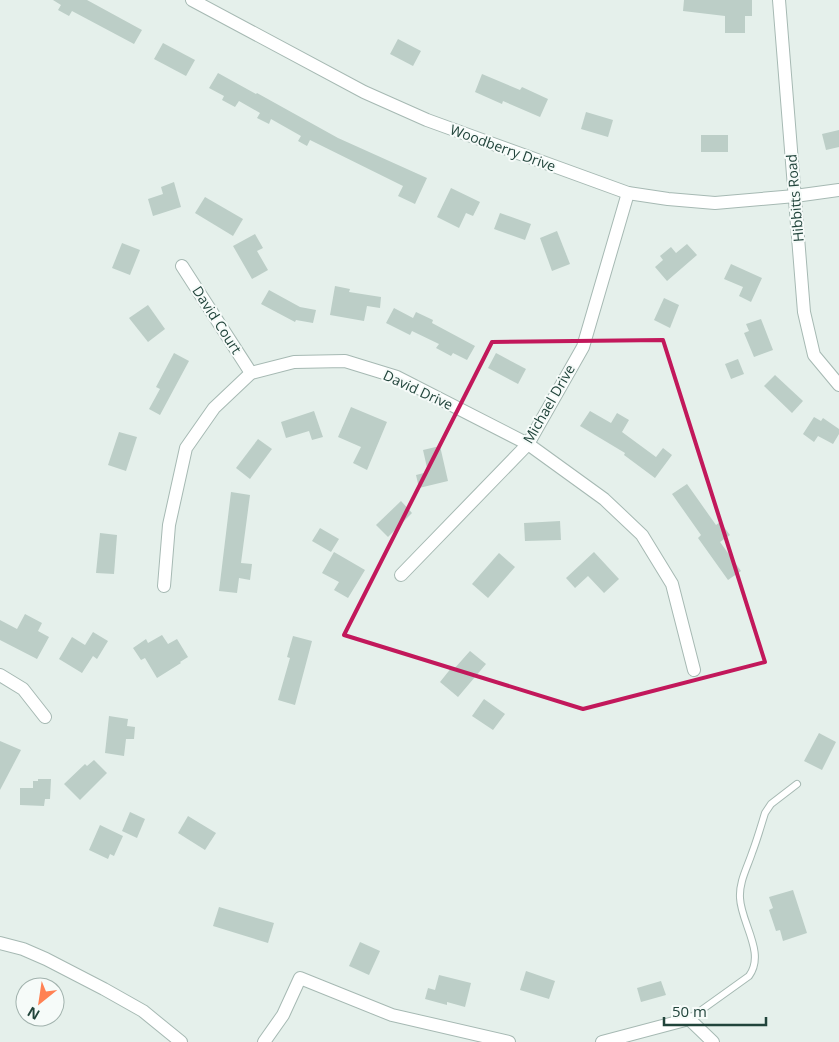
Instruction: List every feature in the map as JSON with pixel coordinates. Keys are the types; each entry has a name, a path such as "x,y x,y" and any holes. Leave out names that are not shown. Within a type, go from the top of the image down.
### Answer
{"street":[{"name":"Woodberry Drive","path":"192,0 364,92 427,120 628,193 715,203 839,190"},
{"name":"Hibbitts Road","path":"779,0 804,312 814,355 839,386"},
{"name":"Michael Drive","path":"401,575 528,444 582,347 628,193"},
{"name":"David Court","path":"182,266 252,374"},
{"name":"David Drive","path":"164,586 169,525 186,448 214,408 252,374 294,362 344,361 397,377 528,444 604,499 642,535 672,584 694,670"},
{"path":"0,676 24,689 45,716"},
{"path":"0,943 22,949 46,959 104,989 143,1011 181,1042"},
{"path":"264,1042 283,1015 300,978 392,1015 509,1042"},
{"path":"602,1042 689,1019 713,1042"}],"lane":[{"path":"689,1019 749,976 754,970 754,952 739,897 742,880 765,813 771,804 797,784"}],"highlighted area":[{"path":"663,340 765,662 583,709 344,635 492,342"}],"building":[{"path":"53,0 87,0 142,30 134,44 72,11 69,16 58,10 61,5"},
{"path":"684,0 752,0 752,16 745,16 745,33 725,33 725,16 683,11"},
{"path":"398,39 421,51 413,66 390,54"},
{"path":"163,43 195,60 186,76 154,59"},
{"path":"218,73 338,138 427,178 415,204 398,196 403,186 310,140 307,146 298,141 301,136 271,119 269,124 257,118 260,113 239,101 235,107 222,100 224,96 209,88"},
{"path":"482,74 520,90 522,87 548,99 540,117 503,101 502,104 475,92"},
{"path":"586,112 613,120 608,137 581,129"},
{"path":"839,130 839,147 826,150 822,134"},
{"path":"701,135 728,135 728,152 701,152"},
{"path":"174,182 181,207 153,216 148,199 163,194 161,187"},
{"path":"451,188 480,202 473,216 466,213 459,228 437,217"},
{"path":"205,197 243,219 233,236 195,213"},
{"path":"500,213 531,224 525,240 494,229"},
{"path":"557,231 570,264 552,271 540,238"},
{"path":"255,234 263,248 257,251 268,270 252,279 233,246"},
{"path":"122,243 140,250 130,275 112,268"},
{"path":"687,244 697,255 667,281 655,267 663,260 660,256 671,247 676,253"},
{"path":"731,264 762,278 751,302 739,296 743,287 724,279"},
{"path":"335,286 350,289 349,292 381,297 380,308 367,306 364,321 330,315"},
{"path":"269,290 300,307 316,310 313,323 296,320 295,322 261,304"},
{"path":"664,298 679,305 670,328 654,320"},
{"path":"148,305 165,329 148,342 129,318"},
{"path":"394,308 413,318 416,312 433,320 432,323 475,346 467,360 453,353 451,356 436,348 439,344 412,331 410,335 386,323"},
{"path":"761,319 773,350 754,357 744,333 749,331 746,324"},
{"path":"174,353 189,361 160,415 149,409 160,389 156,387"},
{"path":"496,353 526,369 518,384 488,368"},
{"path":"738,359 744,374 731,379 725,364"},
{"path":"775,375 803,401 792,413 764,386"},
{"path":"351,407 387,422 367,470 353,463 361,447 338,437"},
{"path":"314,411 323,437 312,440 309,431 286,438 281,422"},
{"path":"590,411 611,423 617,413 629,420 622,432 656,457 663,448 672,455 655,478 624,455 625,453 580,426"},
{"path":"814,417 821,421 823,418 839,429 839,434 833,444 818,436 814,442 803,434"},
{"path":"119,432 137,437 126,471 108,465"},
{"path":"258,439 272,449 250,479 236,468"},
{"path":"440,446 448,481 419,488 416,475 428,472 423,450"},
{"path":"687,484 716,525 720,522 730,535 720,542 741,571 728,580 698,538 701,535 672,494"},
{"path":"231,492 250,495 241,563 252,564 250,580 239,578 237,593 219,591"},
{"path":"401,501 412,513 388,537 376,525"},
{"path":"560,521 561,540 525,541 524,523"},
{"path":"320,528 339,539 331,552 312,541"},
{"path":"100,533 117,535 114,574 96,573"},
{"path":"334,552 365,570 348,598 334,590 339,582 322,573"},
{"path":"594,552 619,579 604,593 588,576 575,588 566,578"},
{"path":"499,553 515,567 488,598 472,584"},
{"path":"25,614 42,623 38,631 49,637 37,659 0,640 0,620 17,629"},
{"path":"93,632 108,641 97,659 93,656 82,673 59,659 72,637 85,645"},
{"path":"162,635 168,644 177,639 188,657 157,678 145,658 141,660 133,648 146,639 148,643"},
{"path":"293,636 312,641 295,705 278,700 290,658 287,657"},
{"path":"470,651 486,664 458,697 440,682 452,667 454,669"},
{"path":"484,699 505,714 493,730 472,716"},
{"path":"109,716 128,719 127,726 135,727 134,739 126,739 124,756 105,753"},
{"path":"819,733 836,742 822,770 804,761"},
{"path":"0,741 21,750 0,790"},
{"path":"94,760 107,773 80,800 64,784 85,764 87,766"},
{"path":"38,779 51,779 50,799 45,799 44,806 20,805 20,788 33,788 33,781 38,781"},
{"path":"130,812 145,819 137,838 122,831"},
{"path":"188,816 216,833 205,850 178,833"},
{"path":"100,825 123,836 114,856 110,854 108,859 89,850"},
{"path":"793,890 807,933 783,941 780,930 776,931 769,910 773,908 769,897"},
{"path":"219,907 274,923 268,943 213,926"},
{"path":"360,942 380,951 369,975 349,966"},
{"path":"526,971 555,981 549,999 520,990"},
{"path":"439,975 471,983 465,1007 447,1002 447,1005 425,999 428,988 435,990"},
{"path":"661,981 666,995 641,1002 637,988"}]}
